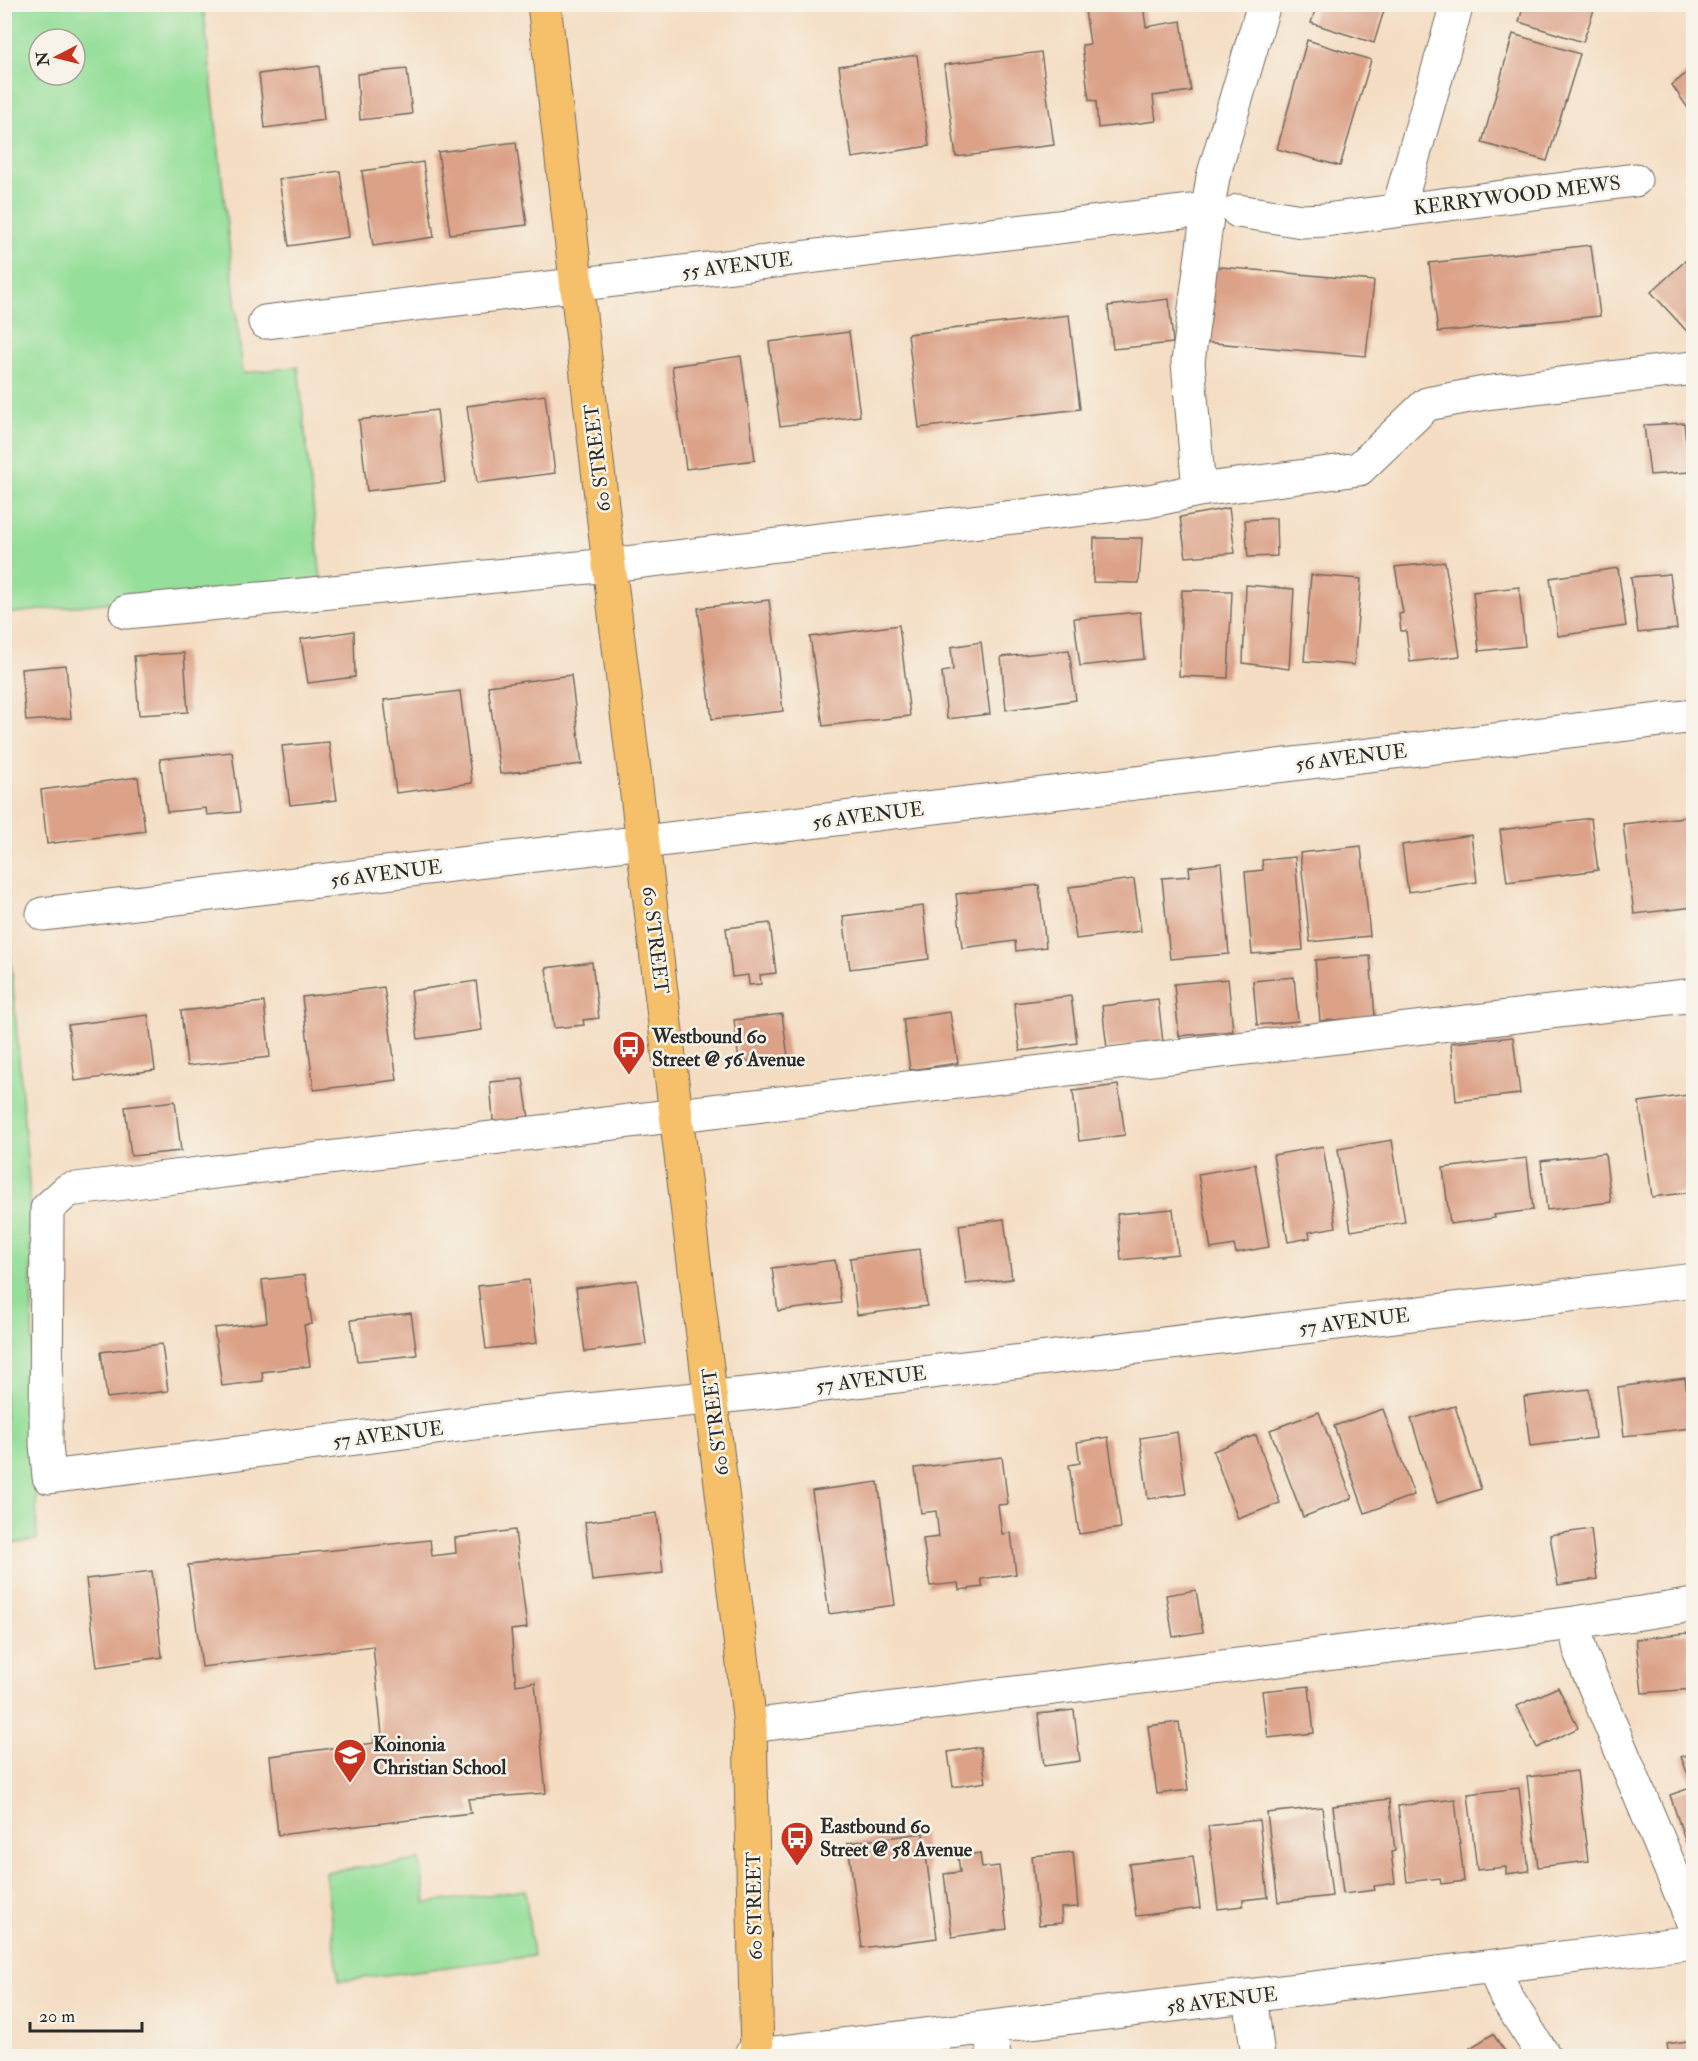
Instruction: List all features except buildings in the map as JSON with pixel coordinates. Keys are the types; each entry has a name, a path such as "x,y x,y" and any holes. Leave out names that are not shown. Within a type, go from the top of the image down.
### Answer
{"main road":[{"name":"60 STREET","path":"549,5 576,284 678,1114 750,1726 755,2056"}],"street":[{"path":"1199,490 1188,362 1223,210 1213,177 1264,4"},
{"name":"KERRYWOOD MEWS","path":"1398,210 1456,4"},
{"name":"KERRYWOOD MEWS","path":"1223,210 1302,221 1325,220 1635,180"},
{"name":"55 AVENUE","path":"265,322 1223,210"},
{"path":"126,612 609,565 1149,501 1199,490 1359,469 1427,404 1485,393 1694,368"},
{"name":"56 AVENUE","path":"43,914 1694,716"},
{"path":"678,1114 1694,994"},
{"name":"57 AVENUE","path":"678,1114 68,1190 47,1209 46,1444 49,1477 537,1415 712,1398 1694,1280"},
{"path":"750,1726 1574,1623 1694,1605"},
{"path":"1574,1623 1581,1653 1694,1925"},
{"name":"58 AVENUE","path":"755,2056 992,2042 1250,1996 1694,1942"},
{"path":"1494,1967 1506,1997 1544,2056"},
{"path":"1250,1996 1257,2056"}],"green space":[{"path":"4,5 203,5 243,373 298,367 321,579 5,614"},
{"path":"5,887 29,1183 37,1540 5,1544"},
{"path":"420,1860 426,1903 525,1890 533,1956 339,1981 325,1872"}],"place":[{"name":"Westbound 60 Street @ 56 Avenue","path":"629,1076"},
{"name":"Koinonia Christian School","path":"350,1784"},
{"name":"Eastbound 60 Street @ 58 Avenue","path":"797,1867"}]}
